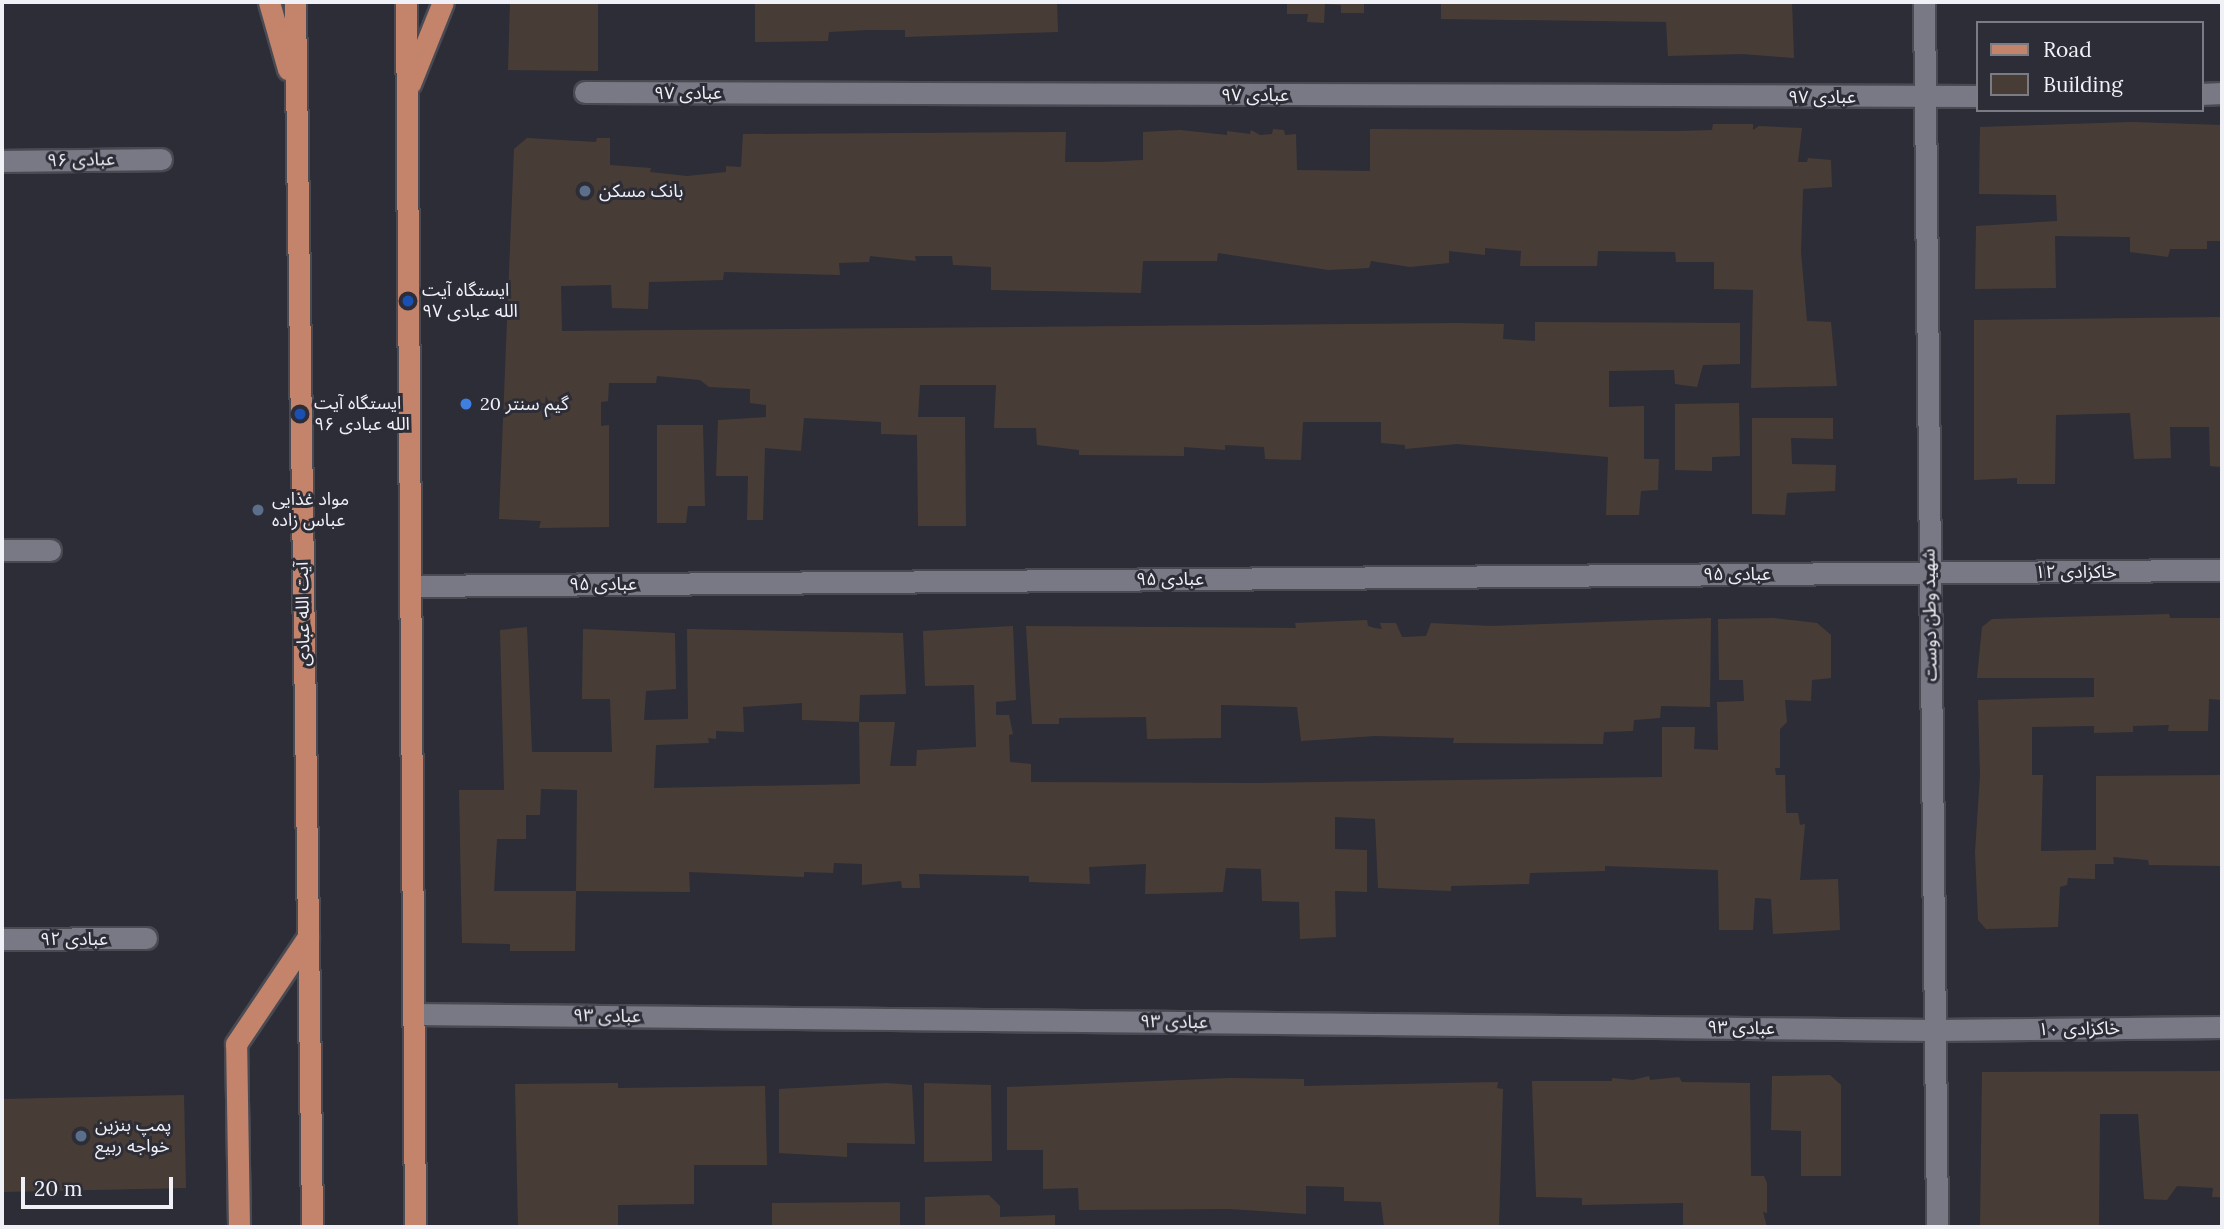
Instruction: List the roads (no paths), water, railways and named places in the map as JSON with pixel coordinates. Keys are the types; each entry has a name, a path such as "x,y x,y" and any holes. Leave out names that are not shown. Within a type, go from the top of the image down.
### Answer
{"main road":[{"path":"269,2 296,95"},
{"name":"آیت الله عبادی","path":"295,2 312,1227"},
{"path":"406,2 415,1227"},
{"path":"406,93 443,2"},
{"path":"239,1227 236,1044 307,937"}],"street":[{"name":"شهید وطن دوست","path":"1924,2 1937,1227"},
{"name":"عبادی ۹۷","path":"585,92 1976,96"},
{"path":"2203,93 2222,93"},
{"name":"عبادی ۹۶","path":"2,161 161,159"},
{"path":"2,550 50,550"},
{"name":"خاکزادی ۱۲","path":"1930,573 2222,570"},
{"name":"عبادی ۹۵","path":"410,586 1930,573"},
{"name":"عبادی ۹۲","path":"2,939 146,938"},
{"name":"عبادی ۹۳","path":"413,1014 1935,1030"},
{"name":"خاکزادی ۱۰","path":"1935,1030 2222,1027"}],"place":[{"name":"بانک مسکن","path":"585,191"},
{"name":"ایستگاه آیت الله عبادی ۹۷","path":"408,301"},
{"name":"گیم سنتر 20","path":"466,404"},
{"name":"ایستگاه آیت الله عبادی ۹۶","path":"300,414"},
{"name":"مواد غذایی عباس زاده","path":"258,510"},
{"name":"پمپ بنزین خواجه ربیع","path":"81,1136"}]}
